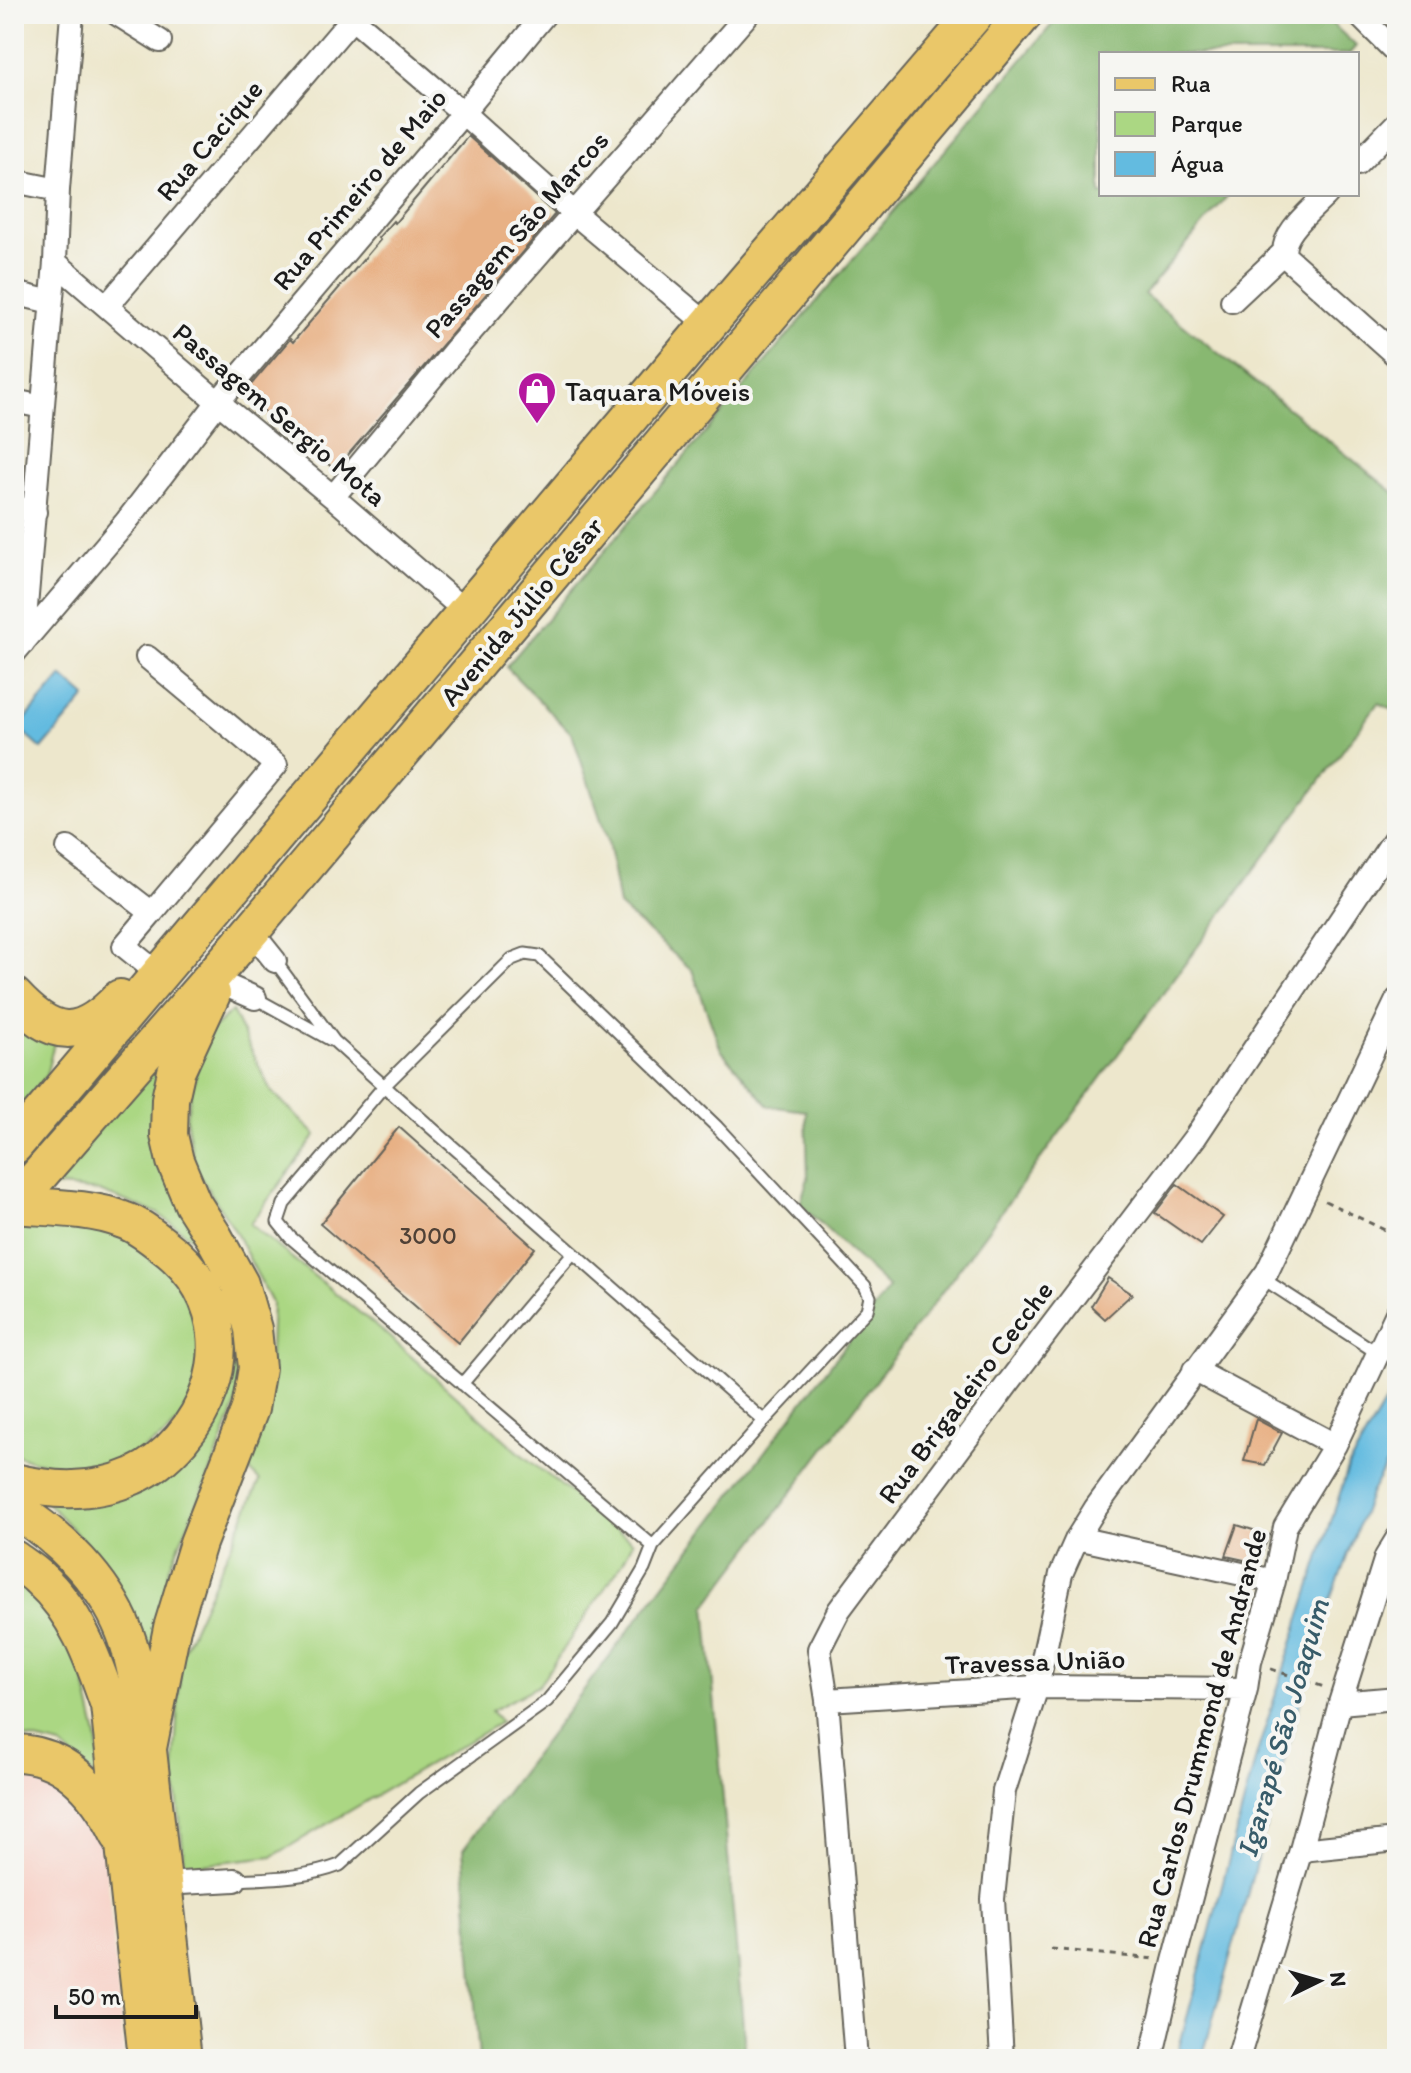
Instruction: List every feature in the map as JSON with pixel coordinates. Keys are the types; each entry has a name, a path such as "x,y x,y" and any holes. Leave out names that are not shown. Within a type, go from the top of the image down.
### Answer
{"main road":[{"name":"Avenida Júlio César","path":"14,1146 975,14"},
{"name":"Avenida Júlio César","path":"14,1204 233,956 1024,14"},
{"path":"14,996 40,1020 64,1030 74,1030 105,1014 150,967 185,922 226,895"},
{"path":"148,1748 172,1628 198,1543 250,1409 257,1368 253,1329 240,1284 193,1204 175,1161 169,1135 170,1099 176,1072 233,956"},
{"path":"14,1204 90,1212 123,1220 141,1229 181,1259 201,1288 215,1322 218,1360 208,1398 199,1415 171,1450 133,1476 81,1490 41,1488 14,1482"},
{"path":"14,1509 80,1562 108,1599 124,1631 134,1666 148,1748 183,2059"},
{"path":"14,1559 41,1579 72,1616 93,1658 109,1705 147,2059"},
{"path":"14,1753 49,1757 80,1780 107,1810 125,1848"}],"street":[{"path":"117,14 160,41"},
{"name":"Rua Primeiro de Maio","path":"18,648 126,522 218,402 545,14"},
{"name":"Passagem São Marcos","path":"333,497 455,350 748,14"},
{"path":"1358,14 1397,53"},
{"path":"352,15 574,213 708,325"},
{"name":"Rua Cacique","path":"107,306 352,15"},
{"path":"18,648 24,510 42,407 58,190 77,19"},
{"path":"1359,162 1397,123"},
{"path":"14,181 58,190"},
{"path":"1232,301 1287,243 1325,196"},
{"path":"1287,243 1296,268 1397,356"},
{"name":"Passagem Sergio Mota","path":"55,262 466,612"},
{"path":"14,293 51,302"},
{"path":"14,401 42,407"},
{"path":"147,657 276,765 124,946 150,967"},
{"name":"Rua Brigadeiro Cecche","path":"856,2059 827,1700 819,1649 839,1610 1196,1136 1397,835"},
{"path":"68,848 152,913"},
{"path":"233,956 275,961"},
{"path":"233,956 255,998"},
{"path":"1002,2059 993,1899 1004,1791 1037,1687 1061,1574 1077,1538 1095,1509 1262,1278 1397,1000"},
{"name":"Rua Carlos Drummond de Andrande","path":"1151,2059 1246,1689 1250,1662 1274,1581 1285,1527 1335,1445 1397,1313"},
{"path":"1194,1370 1335,1445"},
{"path":"1077,1538 1274,1581"},
{"path":"1238,2059 1301,1850 1342,1698 1393,1551"},
{"name":"Travessa União","path":"827,1700 1037,1687 1246,1689"},
{"path":"1342,1698 1397,1698"},
{"path":"1301,1850 1397,1840"},
{"path":"163,1884 235,1880"}],"lane":[{"path":"235,1880 298,1876 323,1872 340,1865 419,1793 547,1701 612,1623 644,1569 653,1546 867,1310 870,1297 865,1286 717,1127 539,956 525,954 512,959 384,1086 284,1204 278,1222 290,1237 653,1546"},
{"path":"275,961 334,1041 764,1421"},
{"path":"255,998 334,1041"},
{"path":"462,1384 573,1253"},
{"path":"1262,1278 1379,1354"}],"path":[{"path":"1065,14 1072,21 1077,14"},
{"path":"1306,1192 1397,1236"},
{"path":"1250,1662 1342,1698"},
{"path":"1051,1949 1174,1961"}],"shaded area":[{"path":"14,1766 39,1767 90,1808 106,1864 124,2059 14,2059"}],"green space":[{"path":"1061,14 1322,14 1356,46 1351,52 1099,52 1099,196 1227,196 1144,294 1397,495 1397,712 1378,703 706,1606 746,2059 479,2059 463,1849 889,1288 800,1204 808,1178 806,1111 769,1106 721,1050 692,970 619,906 608,841 572,734 506,667"},
{"path":"14,1008 55,1039 46,1076 14,1115"},
{"path":"232,1011 271,1091 316,1135 250,1224 386,1334 521,1454 633,1542 623,1562 538,1686 491,1711 501,1722 273,1856 185,1866 174,1770 181,1655 260,1481 241,1462 268,1395 272,1303 234,1229 195,1169 186,1117 204,1037"},
{"path":"178,1029 159,1079 213,1250 244,1336 236,1404 170,1566 156,1643 142,1645 103,1562 42,1497 195,1447 224,1406 234,1354 231,1311 218,1271 193,1239 157,1213 99,1191 50,1186"},
{"path":"23,1214 93,1220 178,1269 204,1319 191,1410 163,1437 127,1459 89,1470 32,1461 14,1454 14,1224"},
{"path":"14,1576 37,1595 81,1665 104,1785 61,1746 14,1735"}],"water":[{"path":"62,676 86,697 42,749 18,728"},
{"name":"Igarapé São Joaquim","path":"1397,1382 1397,1446 1371,1492 1322,1624 1202,2059 1176,2059 1257,1753 1349,1465"}],"building":[{"path":"468,136 555,214 335,470 309,447 306,449 244,393 290,339 293,342 380,240 378,238 393,221 395,223"},
{"path":"399,1127 535,1248 458,1343 320,1224"},
{"path":"1177,1184 1223,1217 1201,1245 1155,1213"},
{"path":"1108,1278 1132,1294 1105,1319 1091,1306"},
{"path":"1256,1419 1282,1433 1265,1465 1244,1461"},
{"path":"1237,1525 1269,1535 1258,1563 1226,1556"}],"place":[{"name":"Taquara Móveis","path":"537,425"}]}
